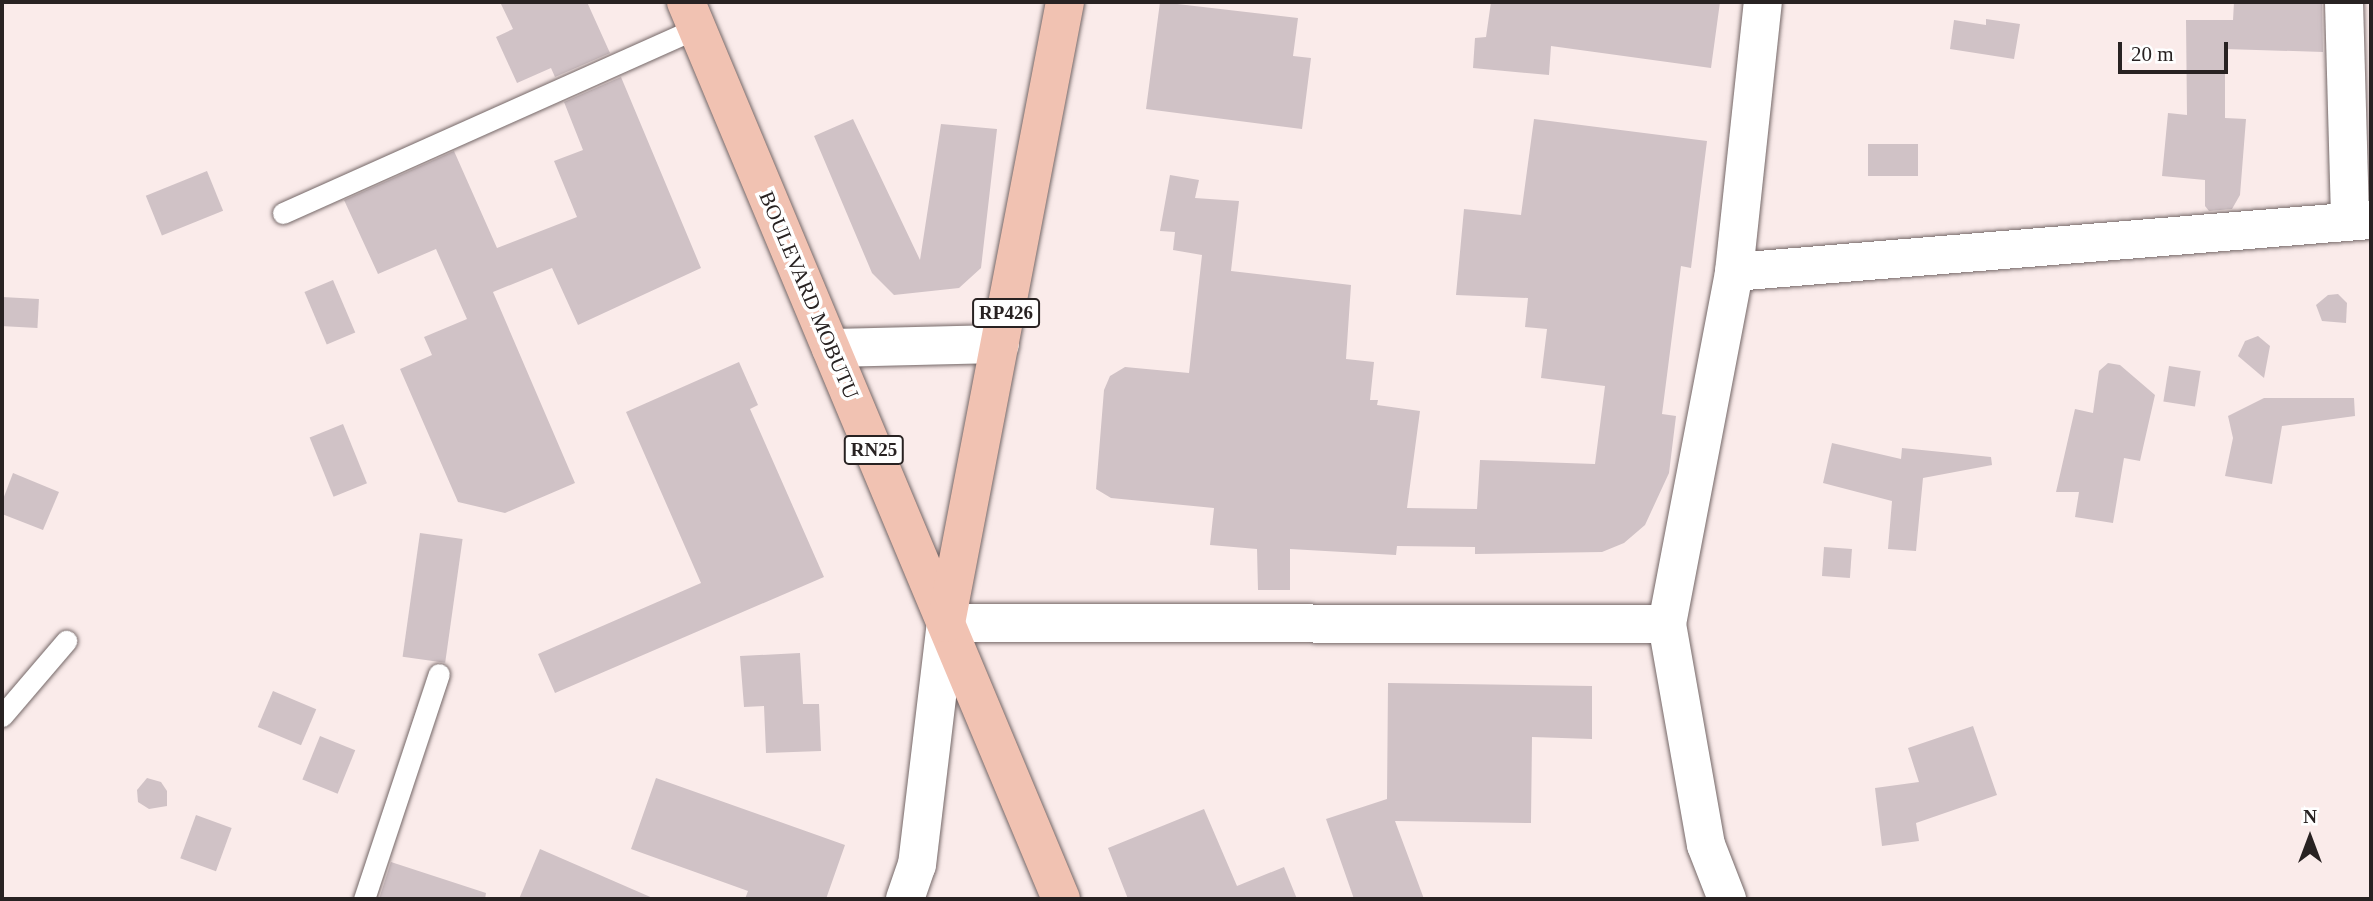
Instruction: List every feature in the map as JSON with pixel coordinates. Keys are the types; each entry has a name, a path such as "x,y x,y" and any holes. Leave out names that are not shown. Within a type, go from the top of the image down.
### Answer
{"main road":[{"name":"RP426","path":"946,624 1065,2"},
{"name":"BOULEVARD MOBUTU","path":"691,15 1061,899"}],"street":[{"path":"1727,899 1706,845 1667,624 1734,272 1763,2"},
{"path":"1734,272 1836,266 2361,220 2344,2"},
{"path":"831,348 1000,344"},
{"path":"905,899 917,865 946,624 1667,624"}],"lane":[{"path":"283,213 691,15"},
{"path":"2,716 66,641"},
{"path":"364,899 439,674"}],"building":[{"path":"500,2 587,2 610,53 555,77 551,68 517,83 496,37 513,29"},
{"path":"1160,2 1298,18 1293,56 1311,58 1302,129 1146,109"},
{"path":"1491,2 1720,2 1711,68 1551,46 1549,75 1473,68 1475,38 1486,37"},
{"path":"2234,2 2322,2 2323,52 2225,49 2225,118 2246,119 2240,195 2232,209 2209,211 2205,206 2205,180 2162,176 2168,113 2187,115 2186,20 2233,20"},
{"path":"1986,19 2020,24 2014,59 1950,49 1954,20 1986,25"},
{"path":"621,77 701,268 578,325 552,268 493,292 575,483 505,513 458,502 400,369 432,355 424,337 467,319 436,249 378,274 344,200 454,151 497,248 577,217 554,161 583,150 564,102"},
{"path":"853,119 920,260 941,124 997,129 981,268 959,288 894,295 872,273 814,136"},
{"path":"1534,119 1707,141 1691,268 1681,266 1662,414 1676,416 1669,473 1645,525 1624,543 1602,552 1475,554 1475,547 1397,546 1396,555 1290,549 1290,590 1258,590 1257,549 1210,545 1214,508 1111,498 1096,489 1104,390 1110,376 1125,367 1189,373 1202,255 1173,250 1175,232 1160,231 1170,175 1199,180 1195,198 1239,201 1231,271 1351,285 1346,359 1374,362 1370,400 1378,400 1377,405 1420,411 1407,508 1477,509 1480,460 1595,464 1605,386 1541,378 1547,329 1525,327 1528,298 1456,295 1464,209 1521,215"},
{"path":"1868,144 1918,144 1918,176 1868,176"},
{"path":"207,171 223,211 162,236 146,196"},
{"path":"333,280 355,332 327,345 304,292"},
{"path":"2338,294 2347,303 2346,323 2322,321 2316,305 2328,295"},
{"path":"2,297 39,299 37,328 2,326"},
{"path":"2258,336 2270,346 2264,378 2238,356 2245,341"},
{"path":"739,362 758,405 750,409 824,577 555,693 538,654 701,583 626,412"},
{"path":"2108,363 2120,365 2155,395 2140,461 2124,458 2113,523 2075,517 2079,492 2056,492 2075,409 2093,413 2099,371"},
{"path":"2169,366 2201,371 2195,407 2163,402"},
{"path":"2264,398 2354,398 2355,416 2282,426 2272,484 2225,476 2233,438 2228,416"},
{"path":"343,424 367,483 334,497 310,437"},
{"path":"1832,443 1901,459 1902,448 1991,457 1992,465 1923,478 1916,551 1888,549 1892,501 1823,483"},
{"path":"13,473 59,492 43,530 2,514 2,502"},
{"path":"420,533 463,539 445,663 403,657"},
{"path":"1824,547 1852,549 1850,578 1822,576"},
{"path":"800,653 803,704 819,704 821,751 766,753 764,706 744,707 740,656"},
{"path":"1388,683 1592,686 1592,739 1532,737 1531,823 1395,821 1424,899 1354,899 1326,819 1387,799"},
{"path":"273,691 316,709 301,745 258,727"},
{"path":"1973,726 1997,795 1916,823 1919,841 1882,846 1875,788 1919,782 1908,748"},
{"path":"320,736 355,750 338,794 302,780"},
{"path":"147,778 161,782 167,791 167,806 149,809 138,802 137,790"},
{"path":"656,778 845,845 826,899 745,899 748,891 631,849"},
{"path":"1204,809 1237,886 1284,867 1297,899 1128,899 1108,848"},
{"path":"196,815 232,828 216,871 180,858"},
{"path":"540,849 655,899 519,899"},
{"path":"391,862 486,893 485,899 379,899"}]}
